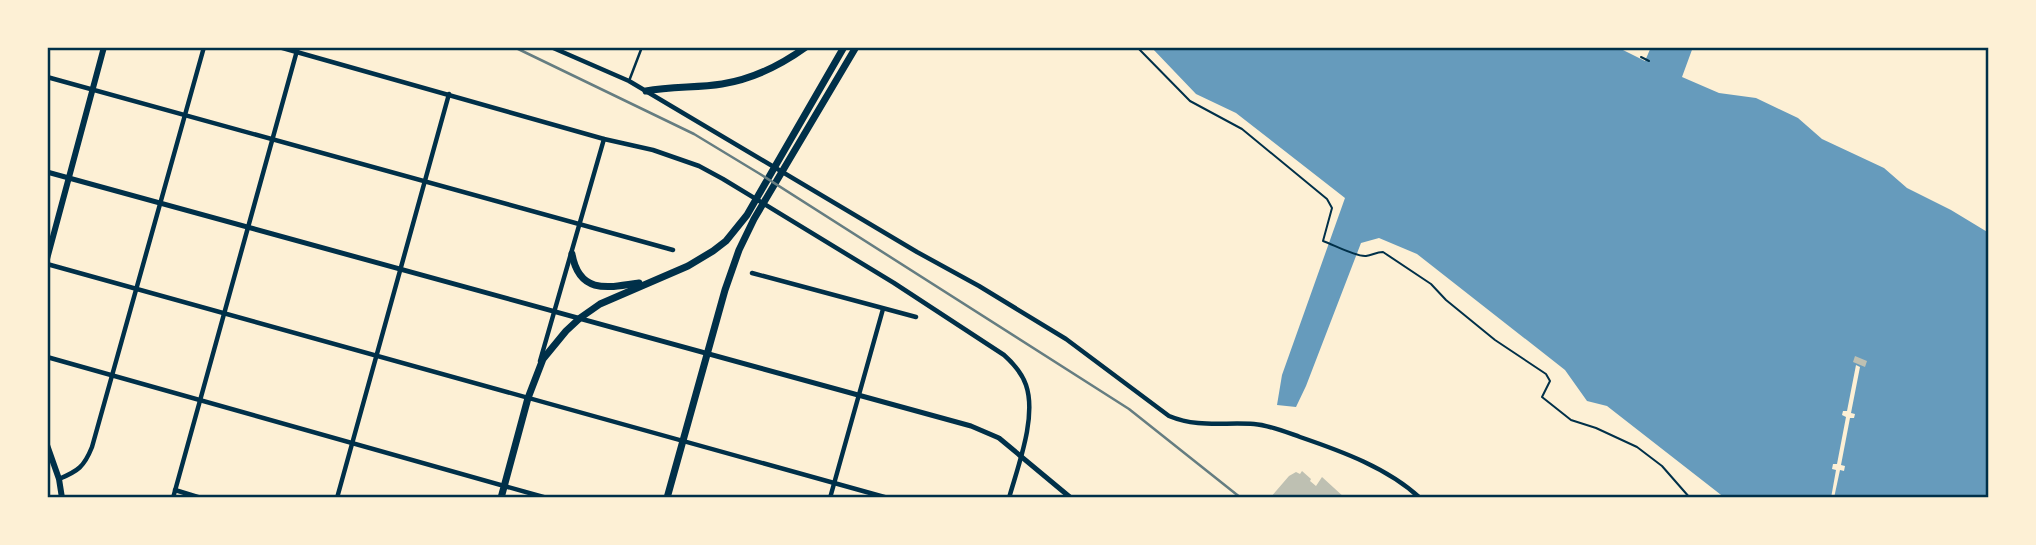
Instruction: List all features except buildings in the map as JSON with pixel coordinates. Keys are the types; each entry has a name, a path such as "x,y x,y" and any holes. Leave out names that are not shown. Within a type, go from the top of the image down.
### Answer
{"highway":[{"path":"646,91 720,85 739,80 784,62 806,47"},
{"path":"667,498 750,217 844,47"},
{"path":"501,498 528,398 543,359 566,331 600,304 688,266 726,241 750,217 797,149 856,47"},
{"path":"572,254 574,268 579,275 597,286 612,287 650,282"}],"main road":[{"path":"47,261 104,47"},
{"path":"47,445 59,479 62,498"}],"street":[{"path":"59,479 75,472 88,458 92,447 204,47"},
{"path":"279,47 604,139 653,150 699,166 894,283 1004,355 1023,377 1029,399 1029,419 1009,498"},
{"path":"551,47 629,81 1066,338 1168,416 1186,423 1253,424 1286,432 1364,462 1405,485 1420,498"},
{"path":"173,498 297,50"},
{"path":"47,78 673,250"},
{"path":"337,498 449,94"},
{"path":"537,372 604,139"},
{"path":"47,172 986,431 999,438 1071,498"},
{"path":"47,261 135,289 888,498"},
{"path":"752,273 916,317"},
{"path":"830,498 883,309"},
{"path":"47,357 547,498"},
{"path":"175,490 201,498"}],"lane":[{"path":"629,81 642,47"}],"path":[{"path":"1137,47 1190,102 1242,129 1327,199 1332,208 1323,241 1360,255 1383,252 1431,284 1446,300 1495,340 1546,374 1550,381 1542,397 1571,420 1637,447 1662,466 1690,498"},
{"path":"1641,57 1649,61"}],"water":[{"path":"1151,47 1617,47 1645,61 1651,47 1693,47 1682,77 1719,93 1756,98 1798,118 1822,139 1884,168 1907,188 1989,233 1989,498 1725,498 1607,406 1587,401 1565,370 1417,254 1379,238 1361,243 1296,407 1277,405 1282,375 1345,198 1236,113 1196,94"}],"pier":[{"path":"1856,365 1860,367 1851,413 1855,414 1854,418 1850,418 1841,465 1845,466 1844,471 1840,470 1834,498 1831,498 1836,470 1832,469 1833,464 1837,464 1846,417 1842,415 1843,411 1847,411"}],"railway":[{"path":"514,47 694,134 760,174 1129,409 1241,498"}]}
